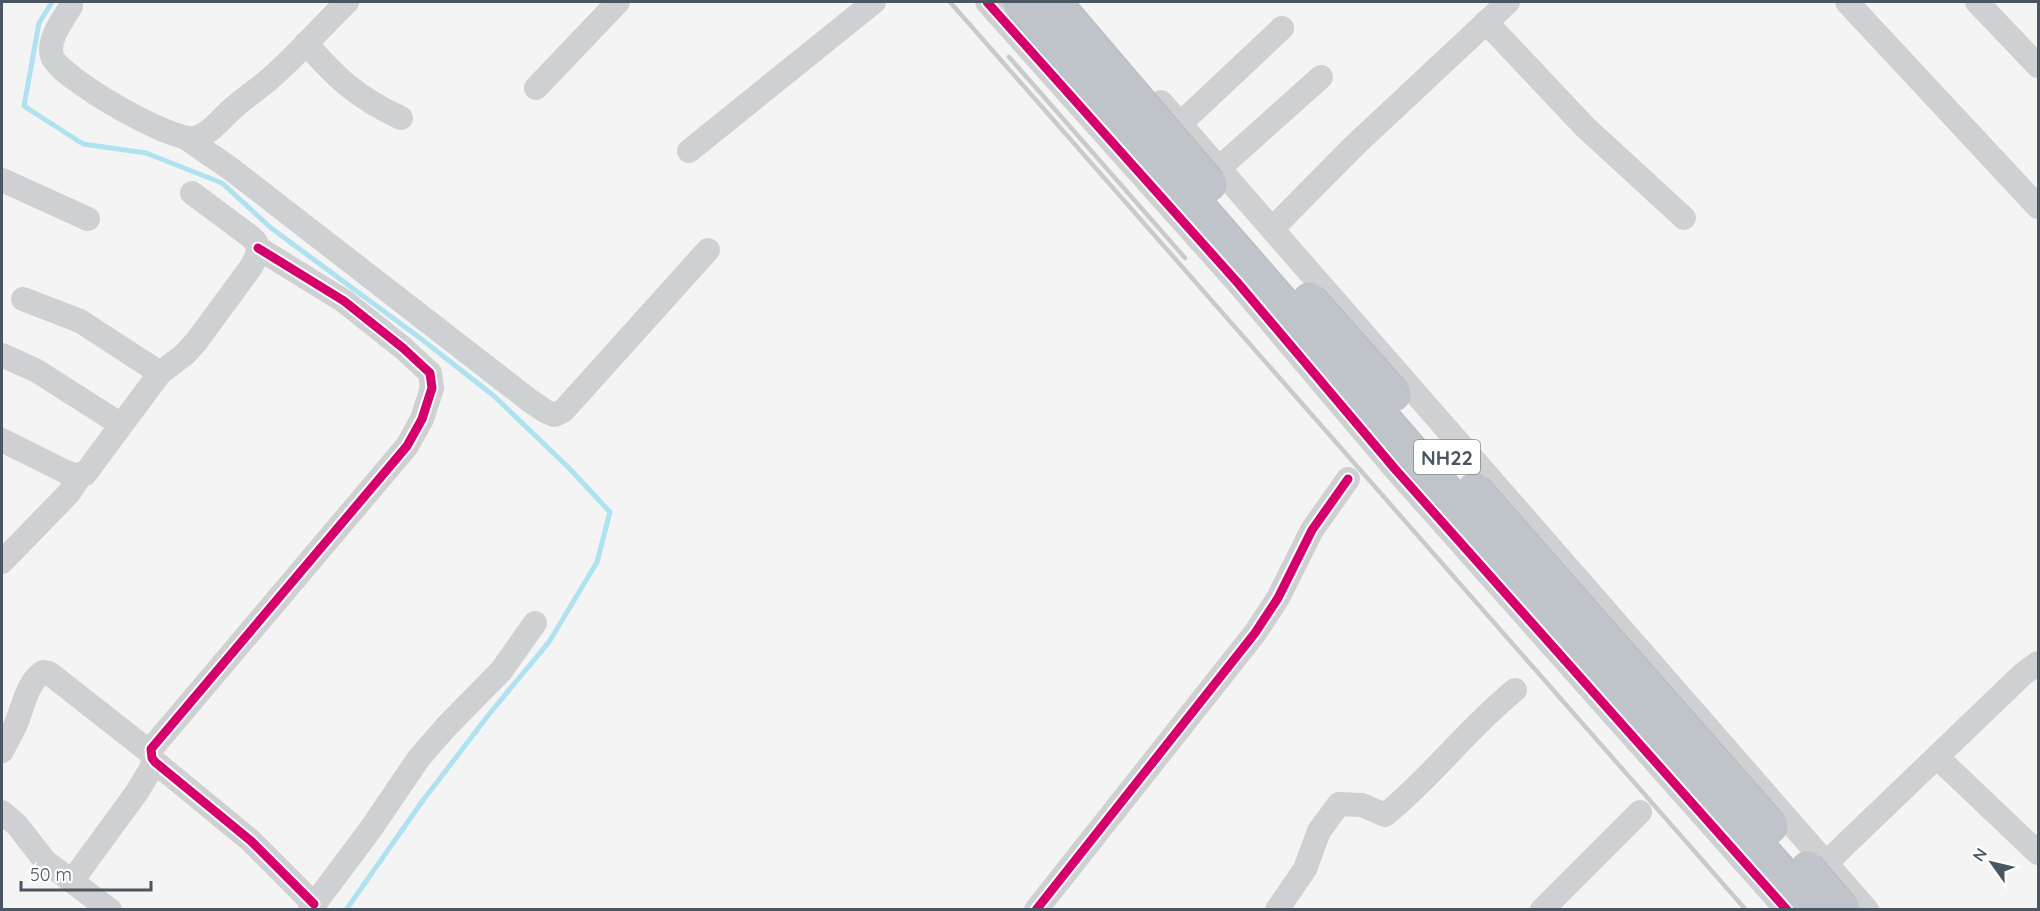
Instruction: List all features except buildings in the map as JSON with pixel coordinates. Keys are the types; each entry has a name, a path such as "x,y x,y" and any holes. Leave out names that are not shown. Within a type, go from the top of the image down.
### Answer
{"highway":[{"name":"NH22","path":"1020,2 1670,748 1815,909"},
{"name":"NH22","path":"1054,2 1233,212 1843,909"}],"street":[{"path":"71,2 52,41 53,58 58,66 109,102 170,133 186,138 231,169 529,400 554,415 563,411 708,250"},
{"path":"536,88 618,2"},
{"path":"689,151 874,2"},
{"path":"987,2 1237,282 1403,478 1723,836 1778,906"},
{"path":"1072,2 1867,909"},
{"path":"1272,229 1354,146 1508,2"},
{"path":"1847,2 2038,207"},
{"path":"1977,2 2038,66"},
{"path":"186,138 202,135 274,75 341,4"},
{"path":"1486,22 1585,127 1684,218"},
{"path":"1180,124 1282,28"},
{"path":"306,43 332,73 354,92 400,118"},
{"path":"1172,209 1321,77"},
{"path":"2,180 88,219"},
{"path":"2,562 64,499 80,476 89,471 120,424 160,372 184,355 196,342 251,267 258,248 256,242 192,193"},
{"path":"72,881 137,792 159,738 407,446 422,419 432,388 432,380 426,368 355,309 258,248"},
{"path":"23,299 80,321 160,372"},
{"path":"2,355 38,371 120,424"},
{"path":"2,440 64,471 80,476"},
{"path":"1036,909 1255,633 1278,598 1308,537 1348,479"},
{"path":"2,751 37,675 43,672 49,673 259,847 312,907 370,830 419,758 501,671 535,623"},
{"path":"1826,862 2023,674 2038,663"},
{"path":"1277,909 1305,869 1319,831 1338,804 1362,805 1385,815 1412,793 1483,718 1515,690"},
{"path":"1937,757 2038,853"},
{"path":"1723,836 1767,796"},
{"path":"2,812 17,825 45,861 110,909"},
{"path":"1542,909 1640,812"}],"waterway":[{"path":"52,2 39,23 24,106 83,144 146,153 222,183 271,228 494,396 568,467 610,512 597,562 549,642 490,713 421,803 346,910"}],"railway":[{"path":"950,2 1746,910"},
{"path":"1009,57 1185,258"}],"cycle path":[{"path":"987,2 1237,282 1395,469 1787,910"},
{"path":"258,248 344,301 403,348 430,373 432,388 422,419 407,446 151,749 155,762 251,841 314,904"},
{"path":"1036,910 1255,633 1278,598 1312,530 1348,479"}]}
